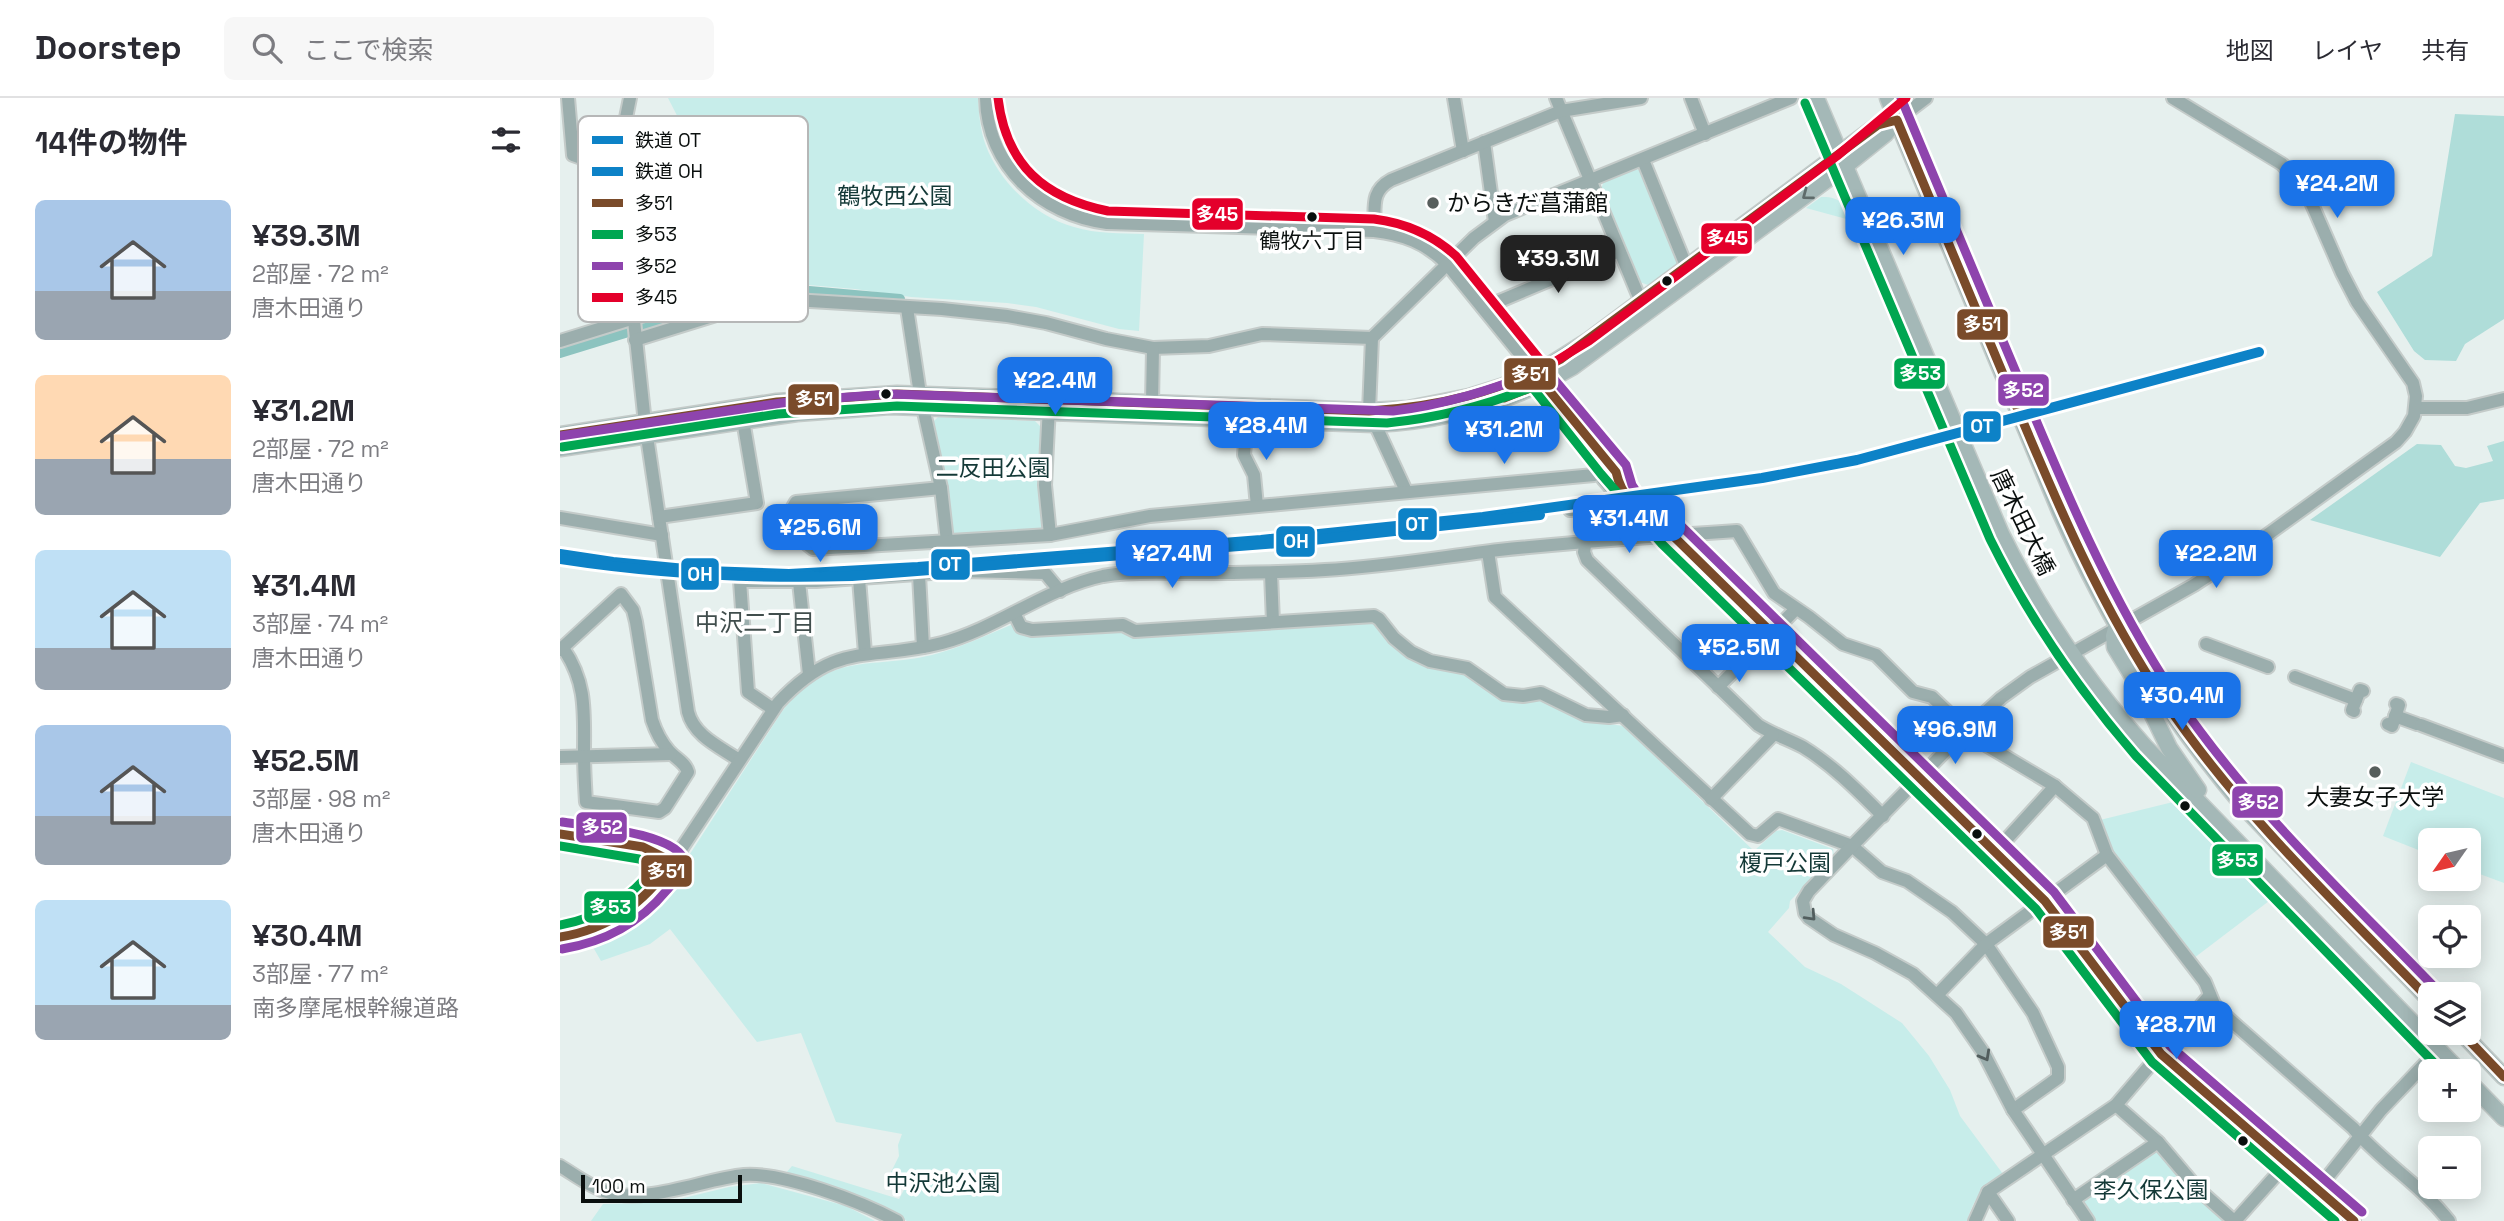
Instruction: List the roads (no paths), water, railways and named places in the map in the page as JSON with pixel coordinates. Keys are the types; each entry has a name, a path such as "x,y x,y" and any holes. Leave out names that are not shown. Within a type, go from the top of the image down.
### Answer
{"main road":[{"name":"唐木田大橋","path":"1816,98 2001,534 2050,622 2121,720 2227,832"},
{"name":"唐木田大橋","path":"1888,98 2060,511 2117,628"},
{"path":"1540,378 1687,268 1842,160 1885,134 1897,120"},
{"path":"1049,405 1152,403 1371,417 1409,422 1444,416 1497,401 1595,351 1842,160"},
{"path":"560,448 803,400 921,400 1049,405 1247,419 1371,417"},
{"path":"560,435 743,421 921,400"},
{"path":"2117,628 2114,636 2115,647 2140,688 2164,738 2227,832 2448,1059"},
{"path":"2117,628 2170,712 2223,782 2418,988"},
{"path":"2473,1045 2504,1077"},
{"path":"2481,1094 2504,1118"}],"street":[{"path":"568,98 573,155 578,157"},
{"path":"626,116 630,98"},
{"path":"986,98 990,126 996,143 1012,171 1046,203 1075,217 1107,223 1374,231 1395,233 1429,249 1447,264 1483,308 1614,469 1656,527"},
{"path":"1454,98 1463,151"},
{"path":"1556,98 1641,302"},
{"path":"1374,231 1376,193 1381,185 1562,111 1641,98"},
{"path":"1691,98 1705,134"},
{"path":"1406,491 1371,417 1372,338 1447,264 1495,222 1791,98"},
{"path":"1897,120 1926,98"},
{"path":"2088,1221 2013,1110 1970,1031 1938,994 1913,974 1834,934 1805,913 1804,901 1809,891 1966,730 2012,690 2194,585 2238,556 2396,442 2412,423 2416,396 2407,373 2357,302 2311,202 2295,178 2273,157 2173,98"},
{"path":"1484,142 1495,222"},
{"path":"1643,160 1687,268"},
{"path":"1483,308 1619,251"},
{"path":"808,301 942,309 1028,319 1153,348 1209,346 1262,334 1372,338"},
{"path":"907,308 921,400 942,488 947,541"},
{"path":"560,341 626,322"},
{"path":"633,322 646,429 690,720 702,736 739,760"},
{"path":"635,338 692,322"},
{"path":"1152,403 1153,348"},
{"path":"2416,408 2467,408 2504,399"},
{"path":"1049,405 1045,485 1050,535"},
{"path":"1247,419 1244,455 1254,475 1257,506"},
{"path":"659,517 757,503 743,421"},
{"path":"942,488 796,502 792,509 803,541 813,549 1050,535 1150,516 1594,475 1614,469"},
{"path":"1603,479 1626,505 1656,527 1771,634 2045,901 2161,1054 2354,1221"},
{"path":"1570,510 1626,505"},
{"path":"560,518 662,534"},
{"path":"1883,816 1838,771 1801,746 1758,726 1587,560 1585,542 1588,527 1613,524 1617,539 1656,527 1740,533 1774,593 1843,644 1876,655 1913,692 1932,697 1976,740 2055,786 2093,818 2107,855 2205,982 2220,1011 2353,1128 2396,1171 2429,1197 2449,1221"},
{"path":"560,937 588,932 626,913 642,901 673,862 773,709 809,674 842,658 923,647 954,639 1082,582 1114,575 1271,573 1384,566 1585,542"},
{"path":"1488,552 1495,597 1750,834 1758,836 1778,819 1852,846 1882,872 1907,881 1952,912 1986,944 2033,1013 2058,1067 2058,1078 2013,1110"},
{"path":"773,709 748,692 740,580 799,582 960,571 1045,573 1060,591"},
{"path":"1271,573 1273,622"},
{"path":"919,575 923,647"},
{"path":"859,579 865,653"},
{"path":"799,582 809,674"},
{"path":"621,594 633,610 656,732 688,772 659,813 586,802 584,700 573,662 561,649 621,594"},
{"path":"1718,687 1796,608"},
{"path":"1014,613 1021,627 1026,630 1123,625 1135,631 1374,616 1411,652 1430,661 1468,668 1504,694 1523,696 1541,693 1586,715 1609,718 1623,715"},
{"path":"2206,644 2268,667"},
{"path":"2295,677 2357,701"},
{"path":"2393,715 2504,756"},
{"path":"1712,799 1773,735"},
{"path":"560,757 671,754"},
{"path":"1995,852 2055,786"},
{"path":"560,835 643,847 673,862"},
{"path":"1938,994 1986,944 2107,855"},
{"path":"1975,1221 1988,1192 2116,1105 2210,995"},
{"path":"2318,1189 2381,1110 2438,1049"},
{"path":"2116,1105 2158,1142 2197,1188 2235,1221 2287,1163"},
{"path":"2073,1200 2158,1142"},
{"path":"563,1173 620,1195 673,1190 743,1175 761,1175 847,1199 897,1221"},
{"path":"1988,1192 2008,1221"}],"waterway":[{"path":"808,291 900,299"},
{"path":"560,353 661,322"}],"rail line":[{"name":"OT","path":"560,554 706,571 789,574 918,567 1261,540 1483,517 1762,478 1857,460 2259,352"},
{"name":"OH","path":"560,559 706,574 852,576 1304,541 1540,515"}],"place":[{"name":"からきだ菖蒲館","path":"1433,203"},
{"name":"鶴牧六丁目","path":"1312,217"},
{"name":"大妻女子大学","path":"2375,772"}],"district":[{"name":"中沢二丁目","path":"755,623"}],"park label":[{"name":"鶴牧西公園","path":"895,196"},
{"name":"二反田公園","path":"993,468"},
{"name":"榎戸公園","path":"1785,863"},
{"name":"中沢池公園","path":"943,1183"},
{"name":"李久保公園","path":"2151,1190"}]}
